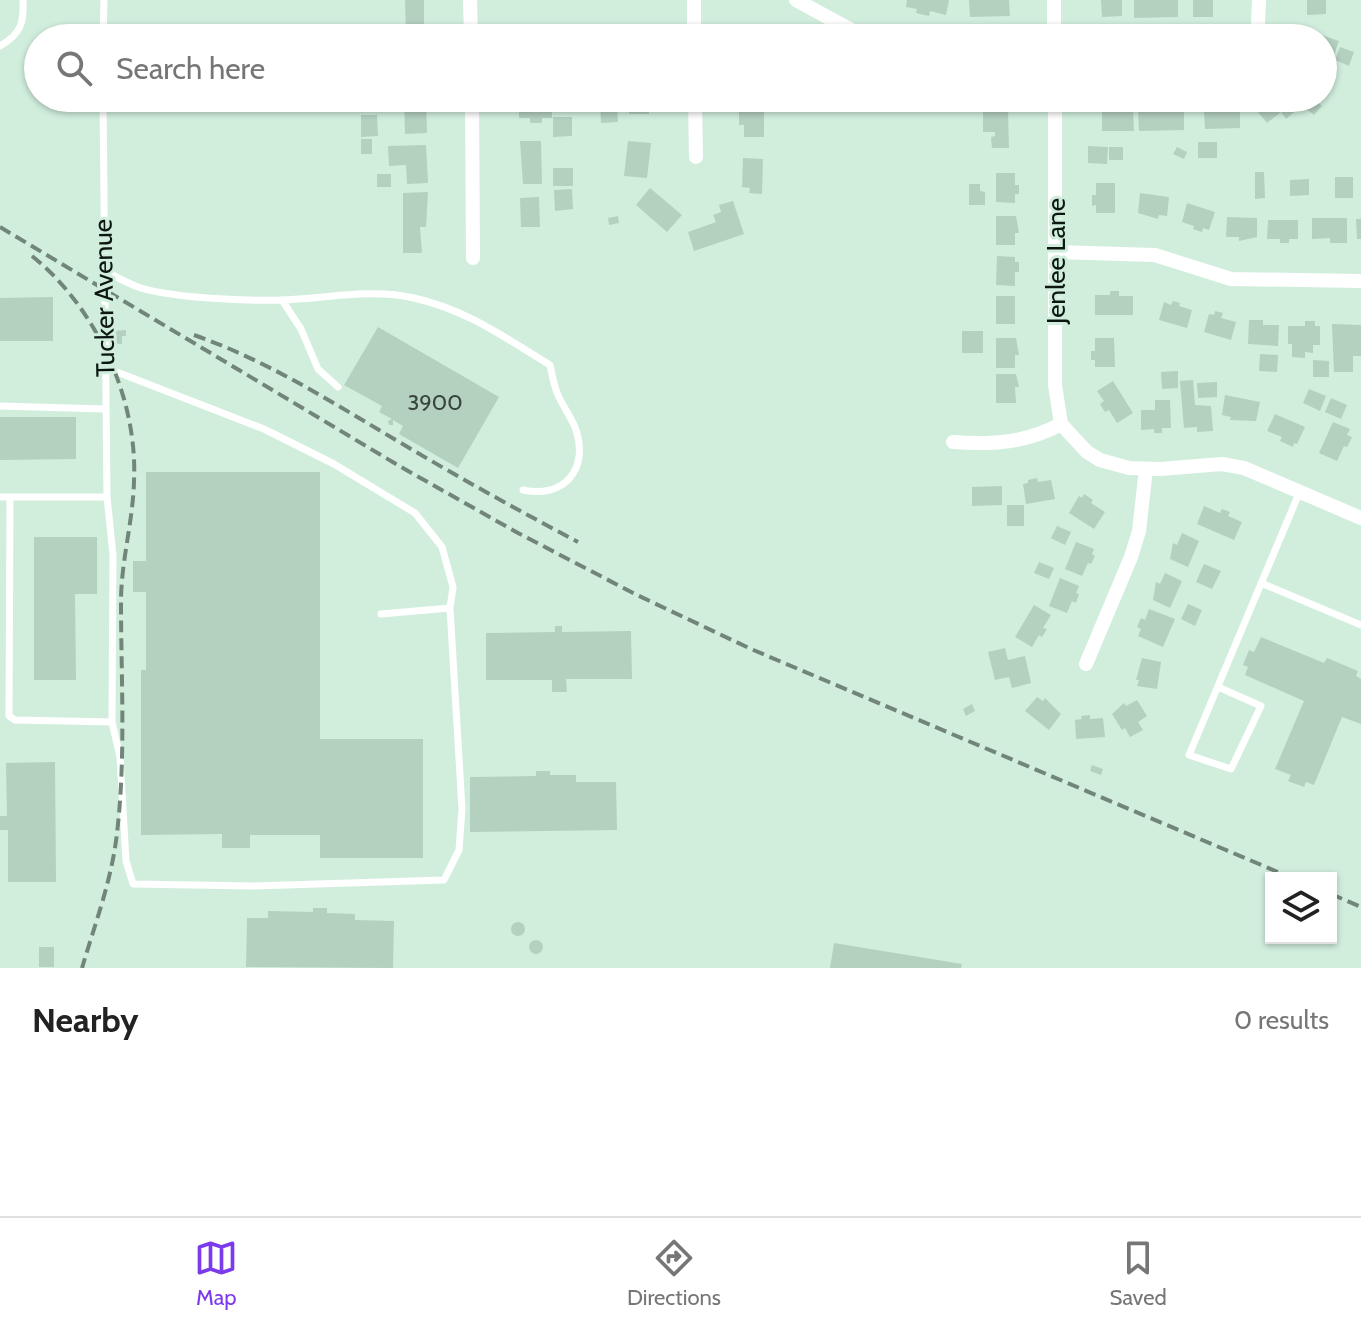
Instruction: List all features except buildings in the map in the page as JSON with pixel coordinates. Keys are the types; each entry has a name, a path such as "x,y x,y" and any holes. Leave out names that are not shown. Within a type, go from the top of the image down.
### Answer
{"street":[{"path":"470,0 471,24"},
{"path":"694,0 694,24"},
{"path":"796,0 840,24"},
{"path":"1054,0 1054,24"},
{"path":"1258,24 1259,0"},
{"path":"472,112 473,258"},
{"path":"695,112 696,157"},
{"name":"Jenlee Lane","path":"1055,112 1055,385 1061,424"},
{"path":"1056,252 1155,255 1231,279 1361,281"},
{"path":"953,442 1014,441 1043,434 1061,424 1087,452 1114,466 1146,469 1222,464 1244,468 1360,513"},
{"path":"1086,664 1139,531 1146,469"}],"lane":[{"path":"0,46 14,38 21,29 23,0"},
{"path":"103,24 104,0"},
{"name":"Tucker Avenue","path":"103,112 104,367 107,497 113,555 112,722 120,757 126,861 133,884 253,886 444,880 459,850 462,809 450,608"},
{"path":"103,270 150,291 282,300 332,295 412,297 465,313 550,365 557,392 576,430 579,450 569,481 555,490 540,493 523,490"},
{"path":"282,300 301,329 318,369 338,387"},
{"path":"104,367 264,429 334,464 415,513 442,547 453,587 450,608 381,614"},
{"path":"0,406 105,409"},
{"path":"1218,687 1261,706 1231,769 1189,755 1300,491"},
{"path":"0,497 107,497"},
{"path":"10,497 9,716 15,720 112,722"},
{"path":"1261,583 1361,625"}],"railway":[{"path":"0,227 401,467 637,595 751,649 1278,872"},
{"path":"32,256 76,301 93,328 120,387 129,418 133,450 133,496 122,587 120,804 115,850 82,968"},
{"path":"194,335 250,358 303,385 578,542"},
{"path":"1337,897 1361,907"}]}
